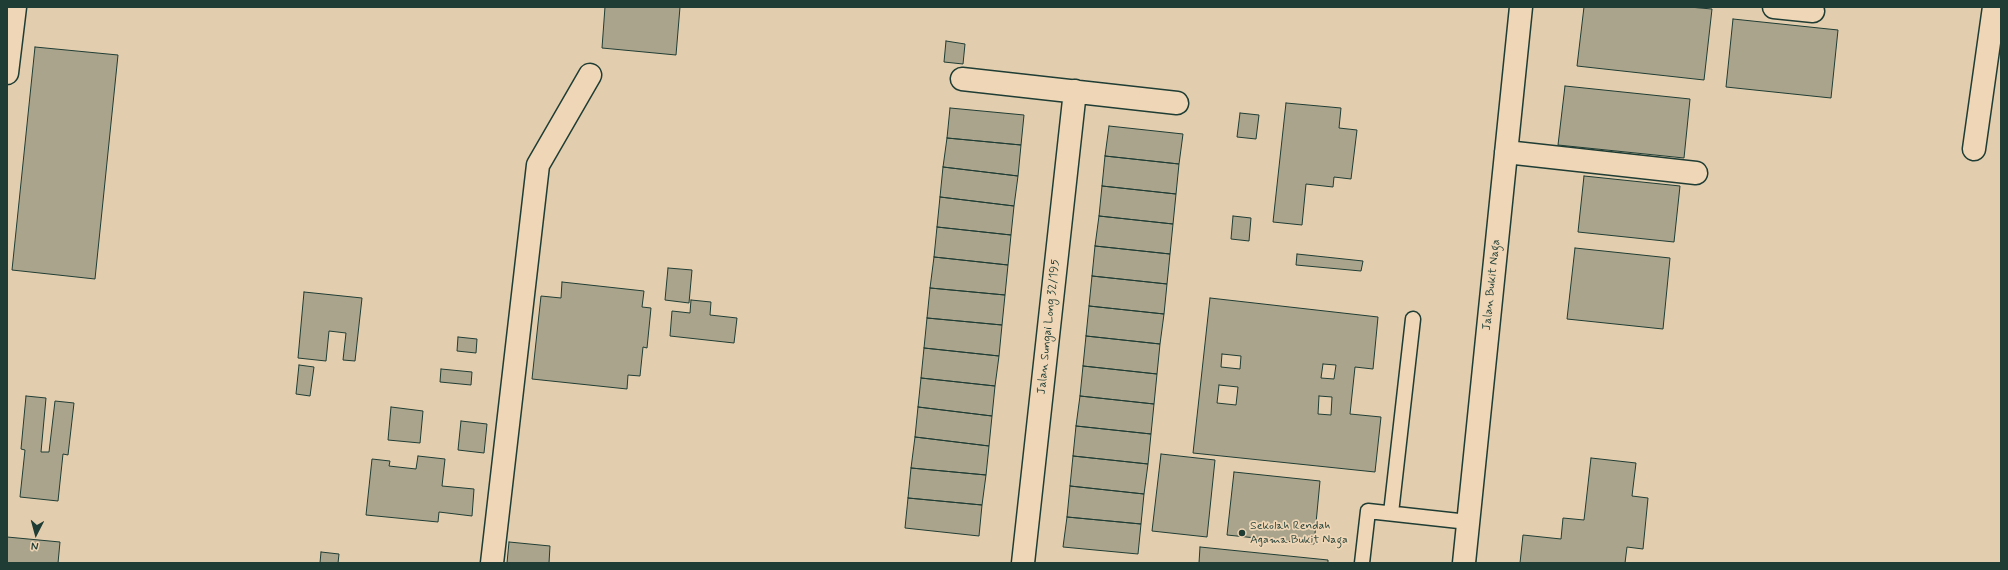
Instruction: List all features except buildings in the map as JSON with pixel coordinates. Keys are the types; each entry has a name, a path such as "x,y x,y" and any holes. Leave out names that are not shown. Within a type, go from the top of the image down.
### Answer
{"street":[{"path":"7,73 15,7"},
{"name":"Jalan Bukit Naga","path":"1464,563 1521,7"},
{"path":"1774,7 1813,11"},
{"path":"1974,149 1994,7"},
{"path":"492,563 538,165 590,75"},
{"path":"962,79 1177,103"},
{"name":"Jalan Sungai Long 32/195","path":"1023,563 1074,91"},
{"path":"1506,152 1696,173"}],"lane":[{"path":"1391,513 1413,319"},
{"path":"1362,563 1368,511 1468,522"}],"place":[{"name":"Sekolah Rendah Agama Bukit Naga","path":"1242,533"}]}
